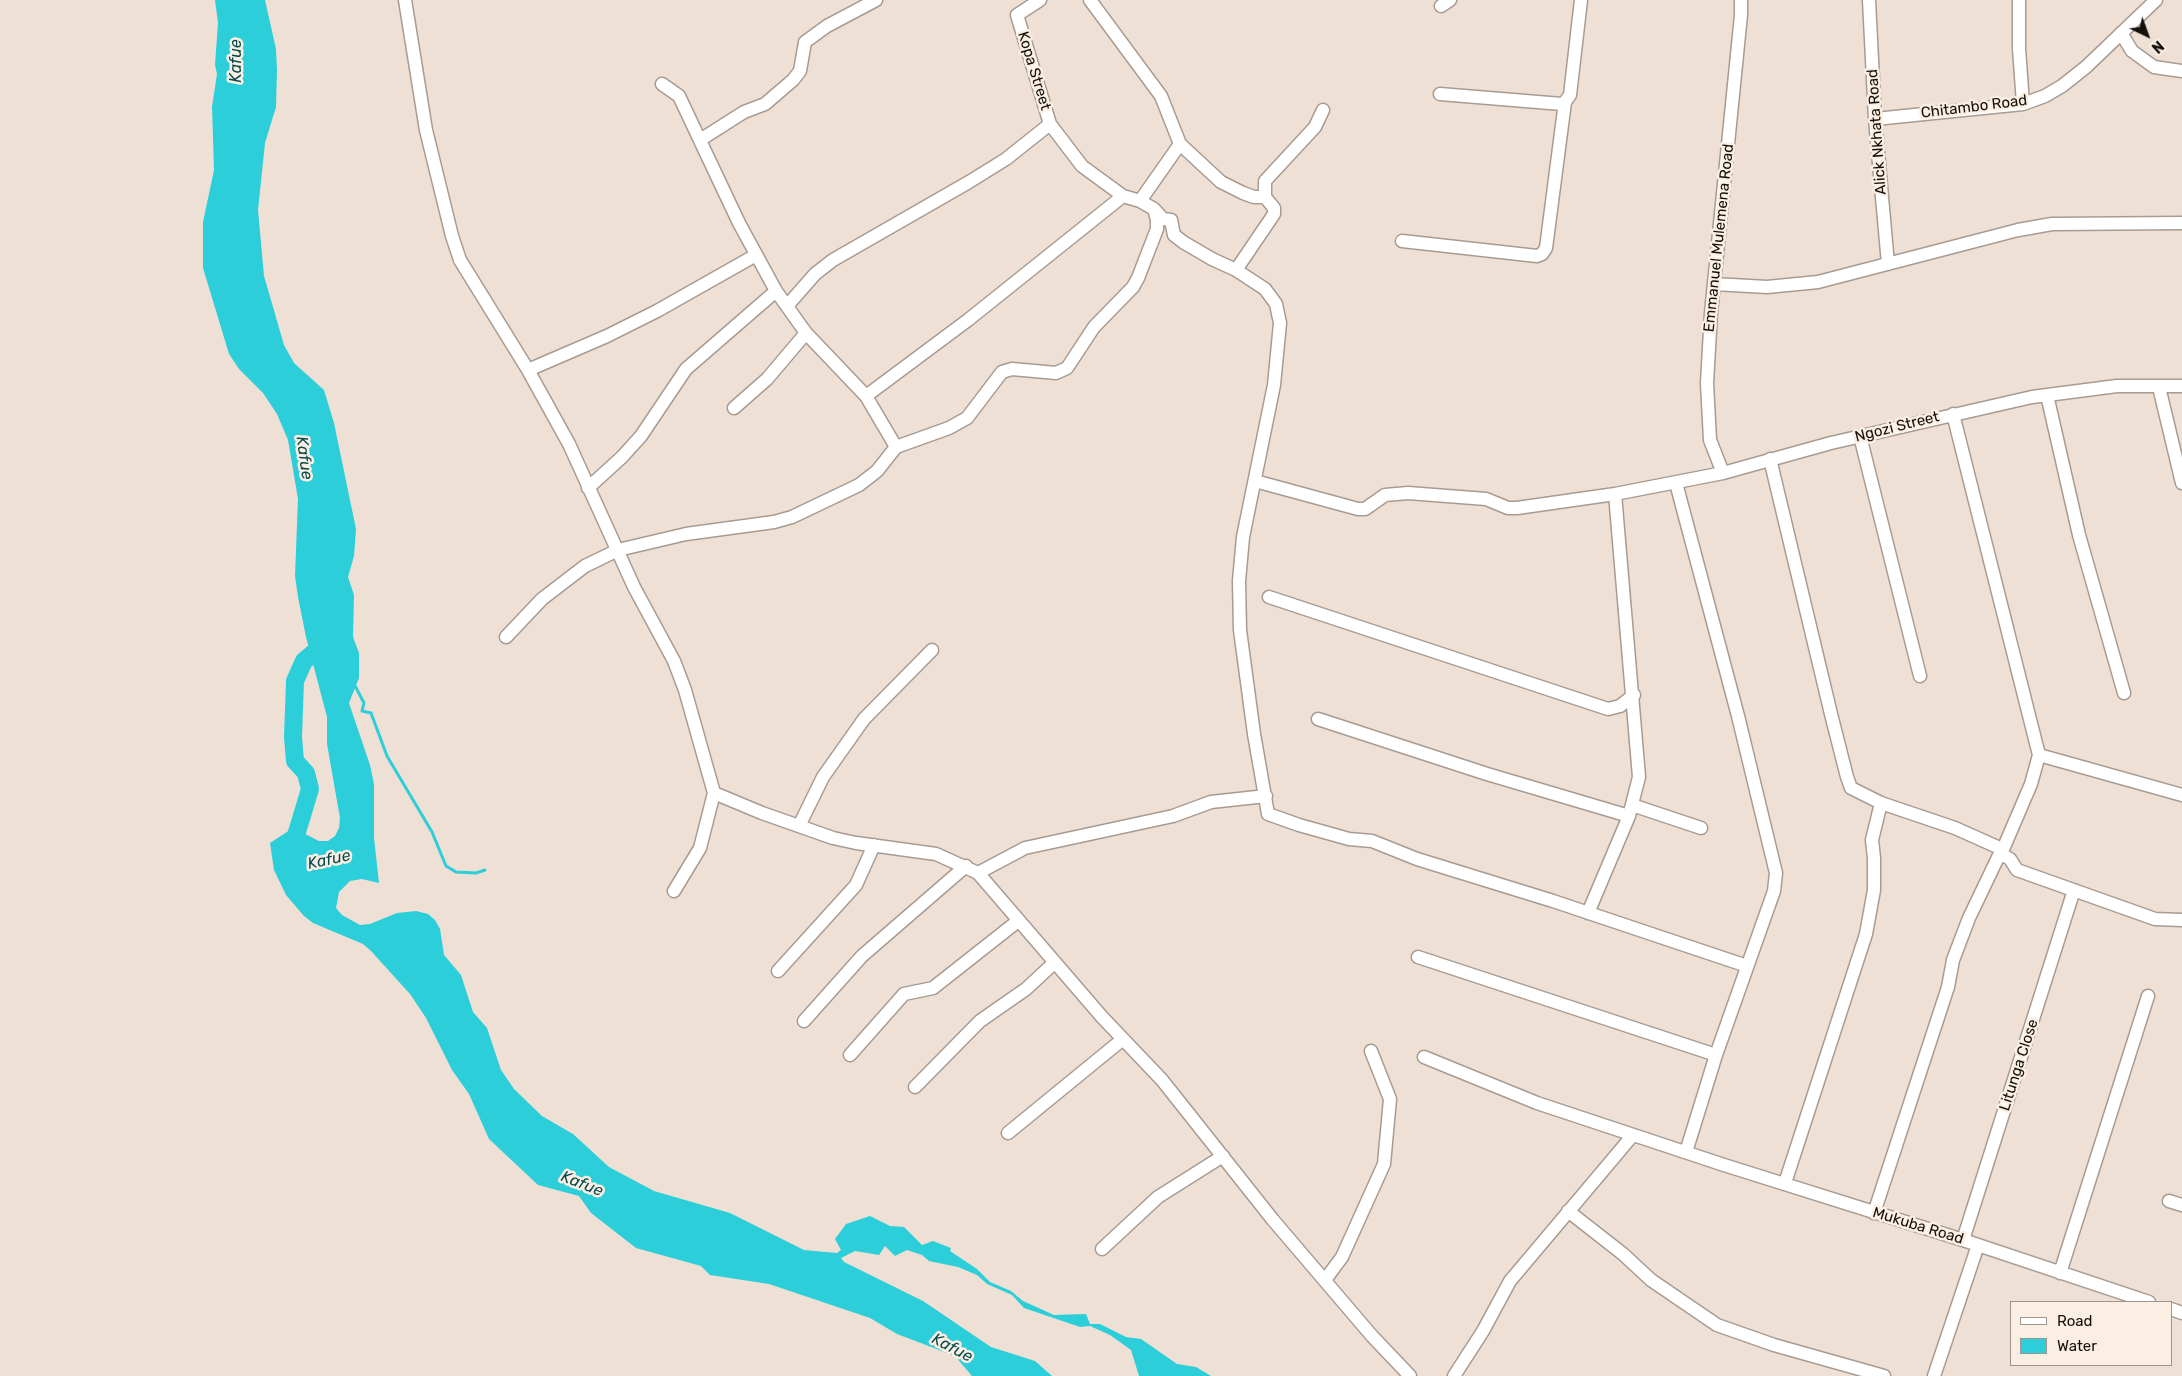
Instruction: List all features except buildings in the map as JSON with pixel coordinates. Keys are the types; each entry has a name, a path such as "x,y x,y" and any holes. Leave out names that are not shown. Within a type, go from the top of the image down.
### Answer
{"street":[{"path":"406,0 424,123 452,236 460,260 528,370 569,444 634,587 674,662 688,698 714,793 700,848 674,891"},
{"path":"700,140 744,112 765,104 793,80 800,71 805,42 827,26 876,0"},
{"name":"Kopa Street","path":"1040,0 1018,15 1050,124"},
{"path":"1090,0 1161,96 1180,144 1221,182 1248,195 1265,197"},
{"path":"1402,241 1537,256 1542,254 1546,248 1565,102 1570,95 1581,0"},
{"name":"Emmanuel Mulemena Road","path":"1723,473 1710,440 1707,383 1714,284 1741,0"},
{"name":"Alick Nkhata Road","path":"1869,0 1875,119 1888,264"},
{"path":"2019,0 2019,48 2023,104"},
{"name":"Chitambo Road","path":"1875,119 2023,104 2044,96 2062,86 2156,0"},
{"path":"2120,33 2132,51 2154,66 2182,71"},
{"path":"662,84 679,96 756,255 776,292 806,333 866,396 896,447"},
{"path":"1440,94 1562,104 1565,102"},
{"path":"1236,270 1274,214 1274,208 1265,197 1265,181 1315,127 1323,110"},
{"path":"787,306 815,274 833,260 984,173 1006,159 1050,124 1082,166 1123,196 1140,201 1154,209 1163,219 1170,220 1174,235 1183,242 1236,270 1272,296 1280,323 1274,385 1243,537 1239,581 1240,611 1254,734 1268,814 1349,839 1372,841 1417,859 1747,966"},
{"path":"1140,201 1180,144"},
{"path":"866,396 968,320 1123,196"},
{"path":"506,638 542,599 563,580 585,566 618,550 686,534 774,522 792,517 859,485 877,471 896,447 949,428 967,418 1002,372 1012,369 1056,373 1067,368 1094,327 1138,278 1157,229 1158,220 1154,209"},
{"path":"1714,284 1768,287 1818,282 2018,230 2052,224 2182,224"},
{"path":"528,370 607,336 657,311 756,255"},
{"path":"588,488 622,458 640,436 686,369 776,292"},
{"path":"734,408 767,378 806,333"},
{"name":"Ngozi Street","path":"1255,482 1358,509 1365,509 1385,495 1408,493 1486,499 1508,508 1517,508 1615,494 1723,473 1860,436 1953,414 2047,395 2118,386 2182,386"},
{"path":"2159,387 2182,483"},
{"path":"2047,395 2079,535 2124,693"},
{"path":"1874,1212 1948,987 1953,960 1969,918 2002,851 2031,784 2039,755 1953,414"},
{"path":"1860,436 1920,676"},
{"path":"1770,459 1851,788 1881,804 1955,828 2002,851 2017,870 2155,919 2182,920"},
{"path":"1676,483 1738,716 1776,873 1774,891 1716,1056 1686,1152"},
{"path":"1588,913 1630,811 1639,777 1634,695 1623,595 1615,494"},
{"path":"1269,597 1608,708 1620,706 1634,695"},
{"path":"799,826 823,777 864,719 932,650"},
{"path":"1318,719 1487,774 1701,828"},
{"path":"2039,755 2182,796"},
{"path":"714,793 799,826 856,844 936,854 978,873 1054,963 1162,1080 1325,1280 1410,1376"},
{"path":"978,873 1025,848 1173,816 1211,802 1266,796"},
{"path":"1785,1183 1866,934 1874,890 1872,840 1881,804"},
{"path":"778,971 856,885 874,846"},
{"path":"804,1021 874,946 966,866"},
{"name":"Litunga Close","path":"1963,1240 2074,890"},
{"path":"850,1055 904,994 933,988 1018,921"},
{"path":"1418,957 1716,1056"},
{"path":"915,1087 980,1021 1026,989 1054,963"},
{"path":"2060,1273 2148,996"},
{"path":"1008,1133 1123,1039"},
{"path":"1325,1280 1342,1257 1384,1164 1390,1099 1370,1051"},
{"name":"Mukuba Road","path":"1424,1057 1538,1103 2146,1301"},
{"path":"1454,1376 1483,1331 1510,1280 1633,1135"},
{"path":"1102,1249 1158,1197 1223,1156"},
{"path":"2168,1201 2182,1205"},
{"path":"1568,1211 1623,1254 1651,1280 1717,1325 1774,1345 1884,1376"},
{"path":"1934,1376 1978,1245"}],"water":[{"name":"Kafue","path":"215,0 265,0 276,49 277,70 276,107 265,143 258,210 264,276 284,345 294,363 324,390 334,423 356,529 354,556 348,577 354,595 353,637 359,653 359,678 349,703 370,765 374,784 374,838 379,883 362,879 350,881 339,892 336,908 342,915 360,925 370,924 397,913 416,911 428,914 435,920 440,929 444,955 461,975 473,1012 487,1028 501,1070 514,1089 542,1116 573,1134 609,1167 654,1191 730,1213 804,1250 837,1253 841,1250 835,1239 846,1224 870,1216 890,1226 904,1227 922,1245 933,1241 951,1248 950,1251 977,1269 990,1282 1011,1291 1023,1301 1054,1315 1086,1314 1090,1324 1100,1324 1126,1337 1141,1339 1177,1364 1196,1367 1211,1376 1139,1376 1131,1350 1110,1335 1090,1326 1080,1327 1024,1308 1012,1295 987,1284 977,1275 958,1267 929,1261 922,1255 907,1250 895,1256 885,1246 879,1255 855,1251 841,1258 844,1262 923,1301 991,1347 1035,1361 1052,1376 972,1376 955,1356 897,1334 870,1318 769,1284 710,1275 701,1266 636,1248 591,1213 579,1196 538,1185 489,1139 469,1094 452,1070 426,1018 410,994 363,944 313,923 304,916 286,895 274,870 270,843 293,828 319,841 328,841 335,836 339,828 340,818 327,744 327,717 306,637 295,576 298,499 288,440 277,414 263,393 239,369 229,354 203,268 203,222 214,170 212,107 217,74 215,65 218,23"}],"waterway":[{"path":"297,851 294,842 310,789 306,773 295,761 293,737 295,681 304,661 328,641"},
{"path":"353,682 364,703 362,711 371,713 387,756 432,832 446,866 456,872 476,873 485,870"}]}
